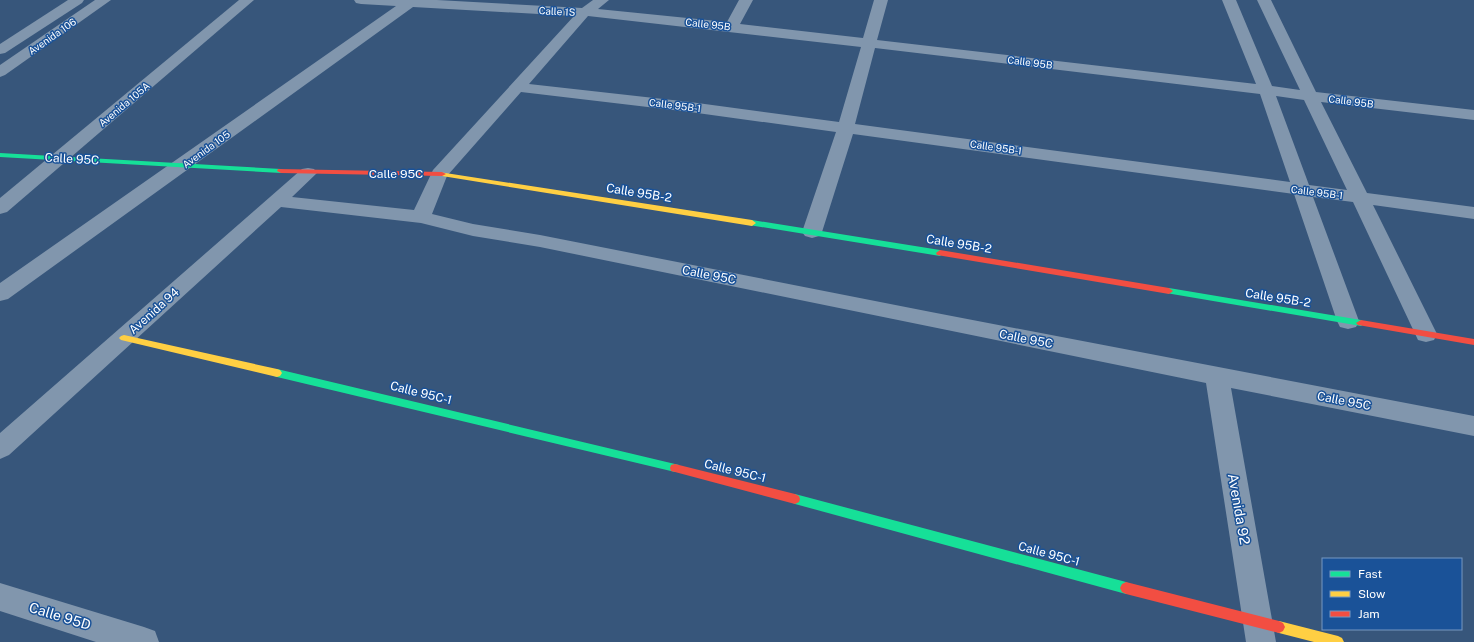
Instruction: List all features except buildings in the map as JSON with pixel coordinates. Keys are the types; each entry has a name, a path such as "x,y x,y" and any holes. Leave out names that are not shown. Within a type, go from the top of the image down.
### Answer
{"street":[{"name":"Avenida 106","path":"0,50 77,0"},
{"name":"Avenida 106","path":"0,72 104,0"},
{"name":"Avenida 105A","path":"0,208 247,0"},
{"name":"Calle 1S","path":"361,0 433,2 585,12"},
{"path":"439,174 585,12 602,0"},
{"path":"731,27 746,0"},
{"path":"812,232 846,128 881,0"},
{"path":"1229,0 1266,90 1300,190 1348,321"},
{"path":"1264,0 1426,334"},
{"name":"Avenida 105","path":"0,294 411,2"},
{"name":"Calle 95B","path":"585,12 731,27 1474,115"},
{"name":"Calle 95B-1","path":"518,86 690,107 1474,213"},
{"name":"Calle 95C","path":"0,155 308,173 439,174 421,217 473,230 540,241 1474,426"},
{"name":"Avenida 94","path":"0,448 308,173"},
{"name":"Calle 95B-2","path":"439,174 812,232 1474,342"},
{"path":"277,201 421,217"},
{"name":"Calle 95C-1","path":"124,338 381,396 769,492 1259,632 1338,642"},
{"name":"Avenida 92","path":"1216,376 1259,632"},
{"name":"Calle 95D","path":"0,597 144,642"}],"traffic: fast":[{"path":"0,155 281,171"},
{"path":"752,223 940,253"},
{"path":"1169,291 1361,323"},
{"path":"277,373 675,468"},
{"path":"795,499 1126,588"}],"traffic: slow":[{"path":"442,174 752,223"},
{"path":"124,338 277,373"},
{"path":"1279,627 1338,642"}],"traffic: jam":[{"path":"281,171 442,174"},
{"path":"940,253 1169,291"},
{"path":"1361,323 1474,342"},
{"path":"675,468 795,499"},
{"path":"1126,588 1279,627"}]}
